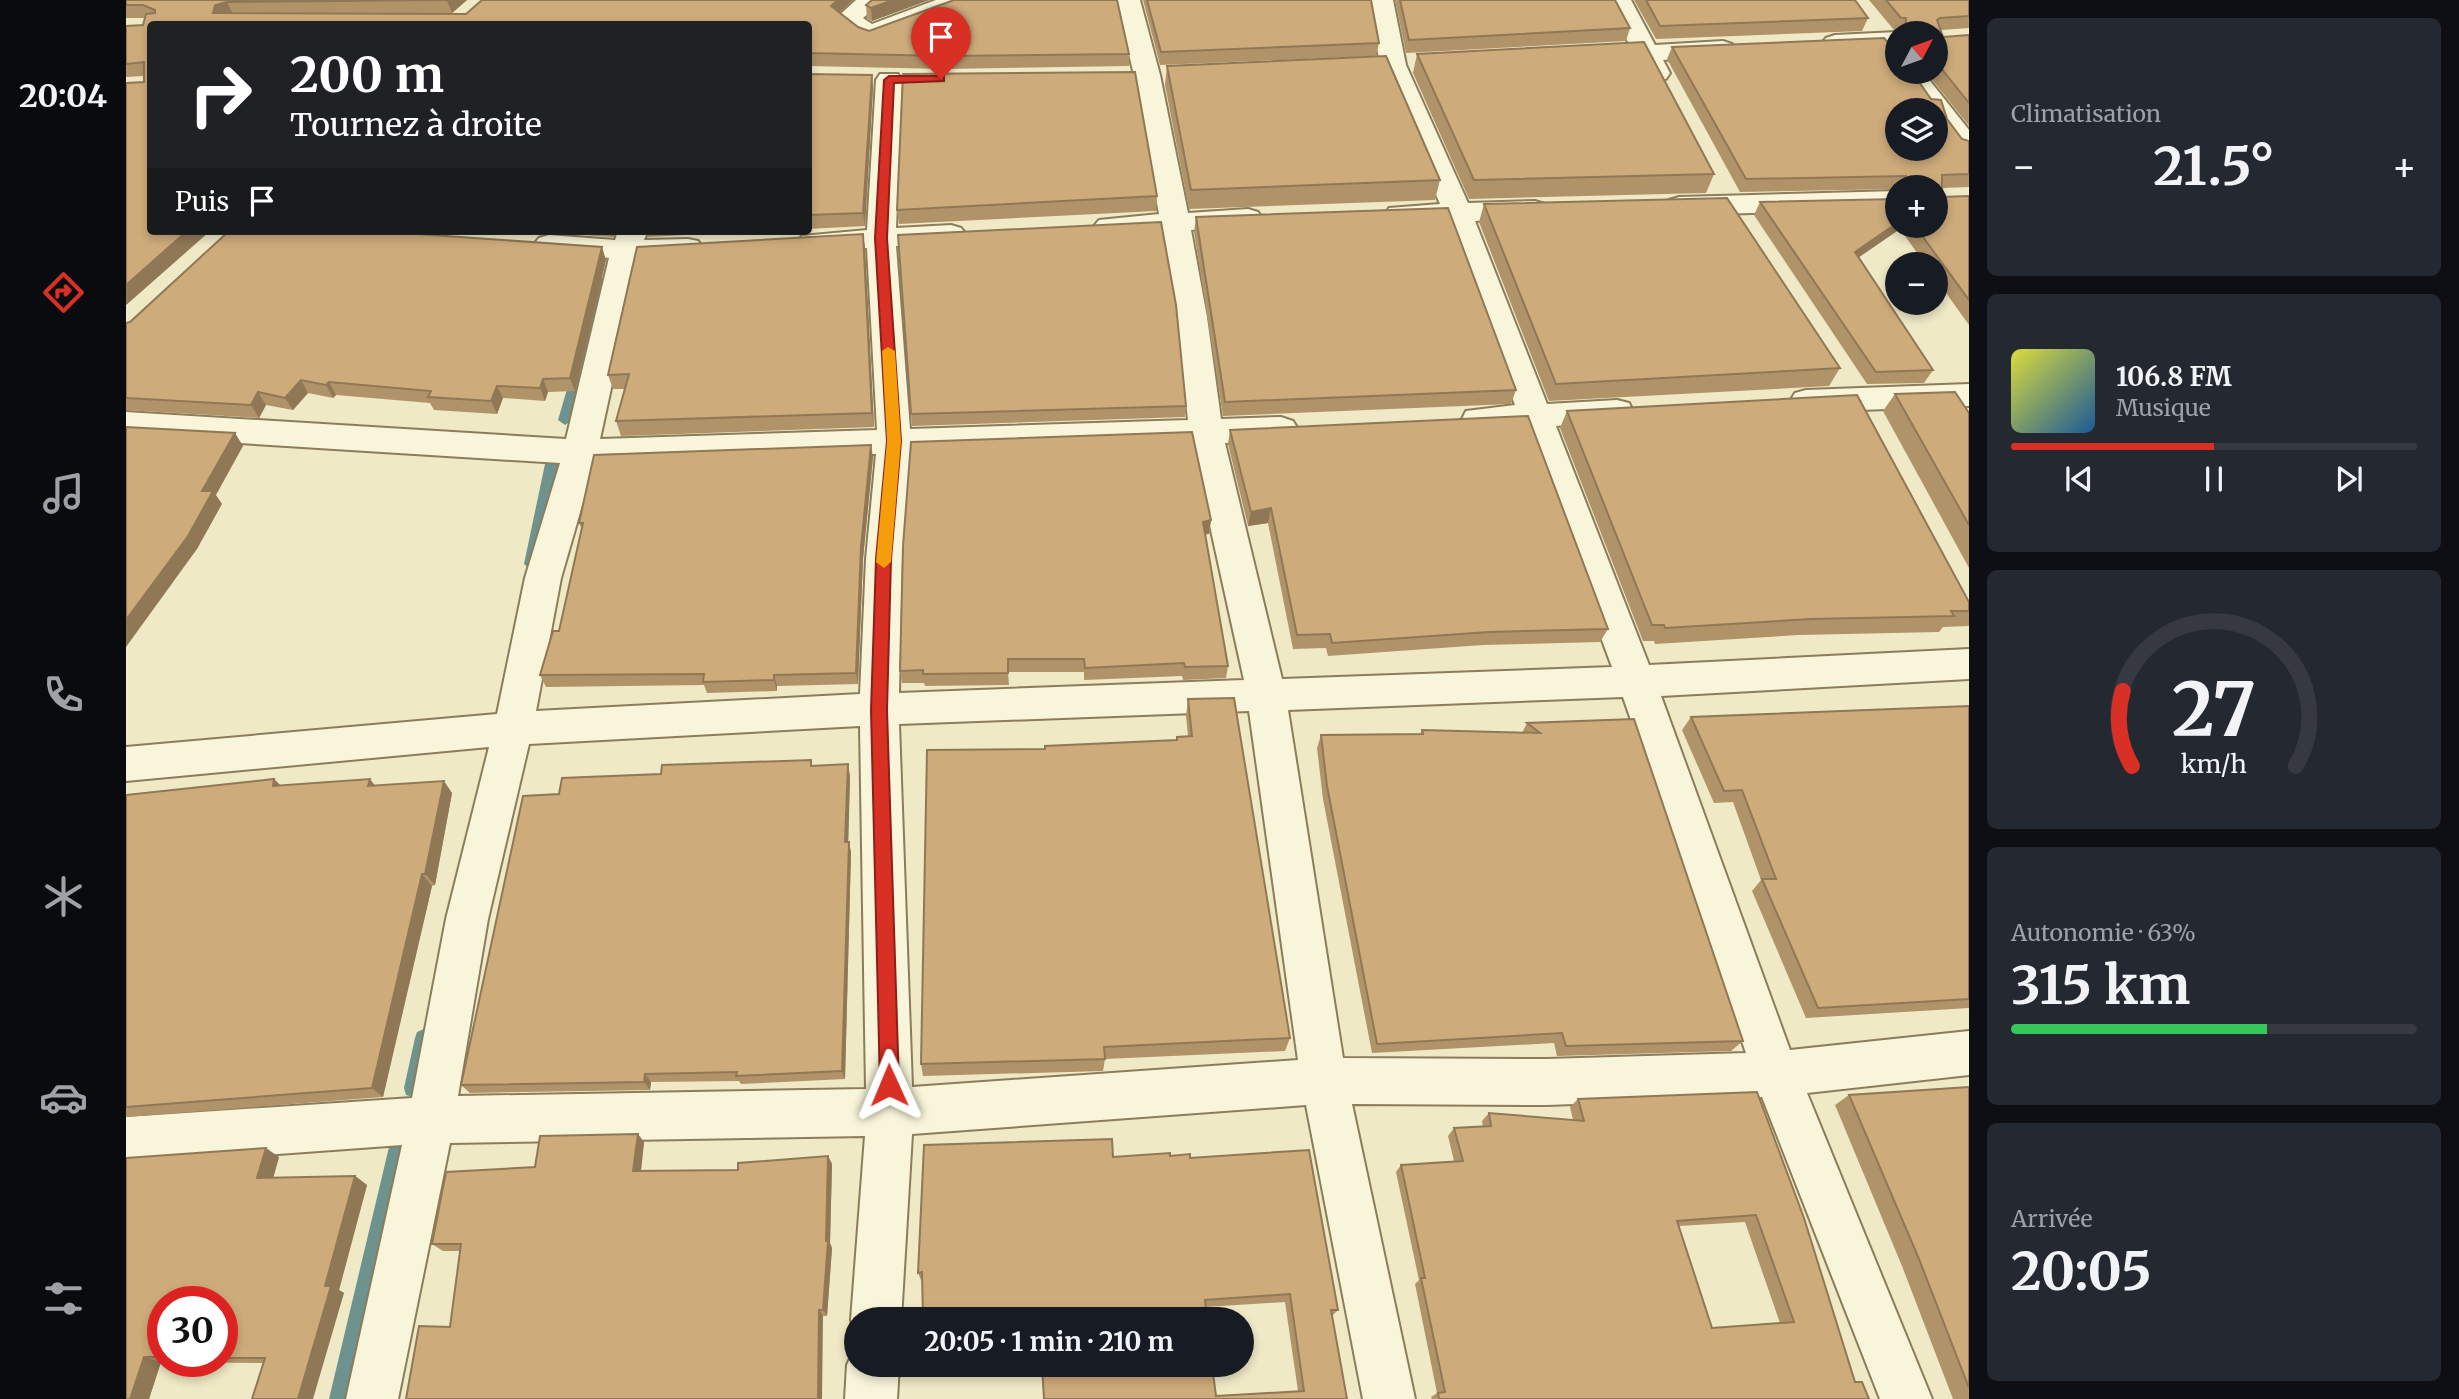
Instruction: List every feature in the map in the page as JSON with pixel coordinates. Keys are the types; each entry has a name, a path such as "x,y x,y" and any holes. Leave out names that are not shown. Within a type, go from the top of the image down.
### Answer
{"street":[{"path":"872,0 847,19 865,30 959,0"},
{"path":"1128,0 1147,75 1175,222 1192,317 1206,433 1266,693 1324,1081 1389,1399"},
{"path":"1381,0 1393,65 1458,213 1636,680 1776,1074 1906,1399"},
{"path":"1619,0 1671,99"},
{"path":"1870,20 1885,36"},
{"path":"1806,45 1885,45"},
{"path":"1579,56 1752,47"},
{"path":"877,1307 890,1112 879,710 884,559 894,441 881,238 889,79"},
{"path":"1919,84 1969,148"},
{"path":"1723,193 1751,236"},
{"path":"1650,206 1723,193 1885,200"},
{"path":"1378,214 1556,209"},
{"path":"1082,227 1270,217"},
{"path":"780,244 975,233"},
{"path":"515,242 629,240 716,247"},
{"path":"372,1399 431,1120 467,919 513,729 543,578 580,452 629,240"},
{"path":"1836,366 1876,432"},
{"path":"1777,403 1969,395"},
{"path":"1441,422 1642,410"},
{"path":"126,424 580,452 1310,428"},
{"path":"126,764 513,729 1266,693 1806,675 1969,664"},
{"path":"126,1141 431,1120 890,1112 1324,1081 1547,1082 1776,1074 1969,1054"},
{"path":"871,1399 872,1377"}],"building":[{"path":"126,0 448,0 227,2 215,5 213,13 466,14 482,0 838,0 831,6 858,27 869,31 954,0 1117,0 1129,54 943,56 812,53 812,21 147,21 147,235 182,235 126,285 126,83 144,82 144,62 126,64 126,26 143,25 146,14 155,13 155,10 143,5 126,5"},
{"path":"872,0 893,0 871,8 866,5"},
{"path":"1147,0 1371,0 1379,43 1161,52"},
{"path":"1400,0 1615,0 1630,28 1409,40"},
{"path":"1646,0 1855,0 1868,18 1660,26"},
{"path":"1886,0 1969,0 1969,16 1940,18 1937,21 1906,21 1906,18 1901,18"},
{"path":"1969,35 1969,103 1948,77 1948,37"},
{"path":"1884,38 1885,84 1920,84 1930,98 1885,98 1885,161 1948,161 1948,120 1962,139 1969,141 1969,174 1746,179 1672,47"},
{"path":"1644,42 1714,174 1474,180 1417,54"},
{"path":"1386,56 1440,180 1191,190 1167,66"},
{"path":"1135,72 1157,196 897,210 903,74"},
{"path":"812,74 872,75 863,213 812,215"},
{"path":"1969,196 1969,300 1948,271 1948,252 1934,252 1924,238 1948,238 1948,197"},
{"path":"1727,198 1840,368 1556,384 1484,204"},
{"path":"1885,199 1885,231 1855,252 1885,297 1885,315 1897,315 1933,370 1876,372 1760,202"},
{"path":"1448,208 1516,390 1225,402 1196,217"},
{"path":"1161,222 1176,305 1186,406 911,414 898,235"},
{"path":"863,234 872,413 616,421 629,374 608,375 637,247"},
{"path":"225,235 432,235 602,247 570,378 543,379 540,388 497,386 491,401 428,397 431,391 329,382 326,385 301,380 285,398 258,392 251,405 126,398 126,323"},
{"path":"1955,392 1969,413 1969,525 1895,394"},
{"path":"1857,395 1969,602 1969,611 1951,611 1954,616 1811,619 1665,628 1664,625 1652,625 1567,411"},
{"path":"1528,416 1608,629 1489,632 1332,643 1330,634 1297,635 1271,508 1251,512 1230,430"},
{"path":"126,427 235,433 202,491 213,491 188,536 126,620"},
{"path":"1192,432 1211,520 1203,522 1228,666 1185,667 1184,663 1085,668 1084,659 1008,659 1008,673 923,674 923,670 900,671 903,546 911,442"},
{"path":"871,445 861,547 856,673 774,675 774,680 703,682 704,674 540,675 553,631 559,631 583,523 579,523 594,455"},
{"path":"1234,698 1290,1038 1104,1047 1105,1059 921,1064 927,750 1045,749 1045,746 1177,740 1177,737 1192,736 1188,699"},
{"path":"1969,706 1969,999 1818,1008 1762,879 1776,879 1742,790 1724,791 1691,717"},
{"path":"1634,719 1743,1041 1566,1046 1562,1033 1377,1044 1327,786 1321,735 1423,734 1422,730 1540,733 1527,723"},
{"path":"811,760 811,766 848,764 845,842 849,842 842,1071 736,1076 737,1072 645,1074 644,1082 461,1085 523,796 559,794 562,778 661,774 662,765"},
{"path":"274,779 273,786 370,779 368,786 444,781 425,874 422,874 372,1088 126,1107 126,795"},
{"path":"1969,1087 1969,1388 1919,1259 1849,1095"},
{"path":"1757,1092 1804,1218 1855,1382 1862,1382 1869,1399 1439,1399 1438,1393 1445,1392 1401,1165 1463,1161 1454,1128 1491,1126 1489,1113 1584,1121 1578,1099","holes":["1756,1215 1794,1322 1712,1328 1677,1221"]},
{"path":"638,1134 633,1171 738,1170 738,1163 828,1156 828,1241 823,1310 819,1310 818,1399 406,1399 419,1326 450,1327 461,1244 432,1244 446,1172 535,1167 540,1136"},
{"path":"1112,1139 1113,1157 1170,1153 1170,1156 1190,1154 1190,1158 1309,1150 1338,1310 1331,1310 1347,1399 1044,1399 1043,1377 1214,1377 1216,1396 1304,1391 1290,1294 1205,1300 1206,1307 923,1307 922,1272 918,1273 924,1145"},
{"path":"266,1148 257,1178 355,1176 325,1286 331,1286 298,1399 252,1399 265,1358 238,1358 238,1286 147,1286 147,1357 144,1357 130,1399 126,1399 126,1158"}],"waterway":[{"path":"565,420 605,280"},
{"path":"531,564 552,464"},
{"path":"413,1088 424,1038"},
{"path":"340,1399 400,1143"}],"slow traffic":[{"path":"884,562 894,441 888,351"}],"route":[{"path":"889,1085 879,710 884,559 894,441 881,238 889,80 941,79"}]}
